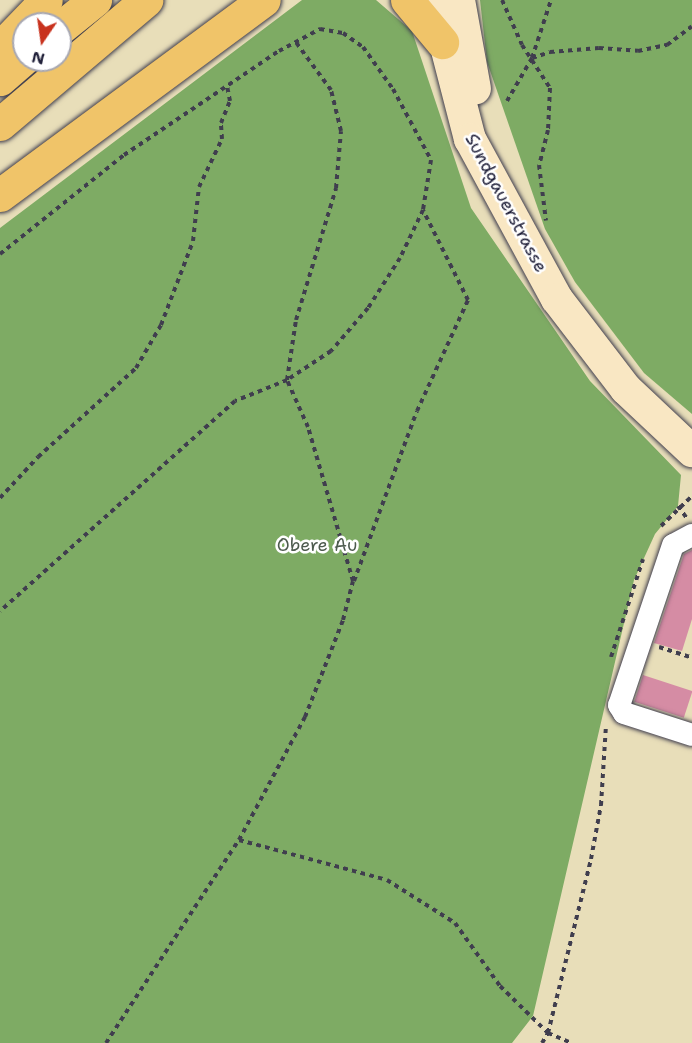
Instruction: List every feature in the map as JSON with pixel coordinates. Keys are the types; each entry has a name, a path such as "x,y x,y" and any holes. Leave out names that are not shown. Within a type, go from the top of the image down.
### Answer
{"highway":[{"path":"0,48 46,0"},
{"path":"72,18 95,0"},
{"path":"0,124 146,0"},
{"path":"407,0 442,42"},
{"path":"0,195 263,3"},
{"path":"0,79 12,68"}],"main road":[{"name":"Sundgauerstrasse","path":"434,0 442,42 476,154 557,299 626,389 692,451"},
{"name":"Sundgauerstrasse","path":"459,0 469,68 489,137 557,299"}],"street":[{"path":"692,535 673,544 619,705 624,713 692,735"}],"path":[{"path":"502,0 522,45 550,88 548,130 538,165 548,233"},
{"path":"507,101 532,58 551,0"},
{"path":"532,58 550,52 599,48 638,51 667,45 692,26"},
{"path":"0,254 68,197 226,85 295,41 320,29 343,33 363,46 378,65 432,160 423,210 400,258 368,309 331,351 287,380 235,401 0,611"},
{"path":"295,41 331,90 341,131 336,188 296,320 287,380 308,427 353,581"},
{"path":"0,498 38,457 136,368 161,325 194,241 199,187 222,139 221,123 230,101 226,85"},
{"path":"106,1043 239,840 305,717 343,620 353,581 417,411 468,300 423,210"},
{"path":"683,513 678,506 692,496"},
{"path":"639,641 692,658"},
{"path":"542,1043 548,1033 591,860 601,805 607,719"},
{"path":"239,840 387,880 397,886 455,922 501,987 548,1033 571,1043"}],"green space":[{"name":"Obere Au","path":"302,0 376,0 412,31 471,208 590,381 681,475 678,506 655,534 634,580 533,1016 512,1043 0,1043 0,228"},
{"path":"480,0 692,0 692,414 644,373 575,282 545,229 487,62"}],"building":[{"path":"692,550 692,619 682,651 654,643 684,554"},
{"path":"643,675 692,691 684,718 634,702"}]}
